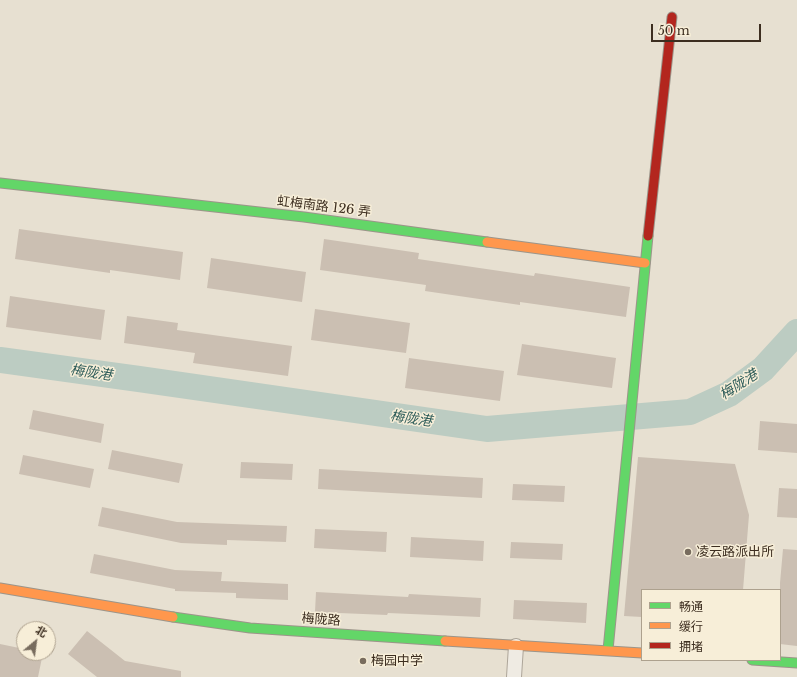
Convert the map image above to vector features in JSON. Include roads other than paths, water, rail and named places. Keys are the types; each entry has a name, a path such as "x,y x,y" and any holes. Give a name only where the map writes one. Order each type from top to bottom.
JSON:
{"street":[{"path":"608,650 645,263 672,17"},
{"name":"虹梅南路 126 弄","path":"0,183 304,217 645,263"},
{"name":"梅陇路","path":"0,588 147,613 250,628 641,653"},
{"path":"514,677 516,646"},
{"path":"767,661 797,663"}],"waterway":[{"name":"梅陇港","path":"0,360 487,429 690,412 729,394 763,369 797,332"}],"place":[{"name":"凌云路派出所","path":"688,552"},
{"name":"梅园中学","path":"363,661"}]}
